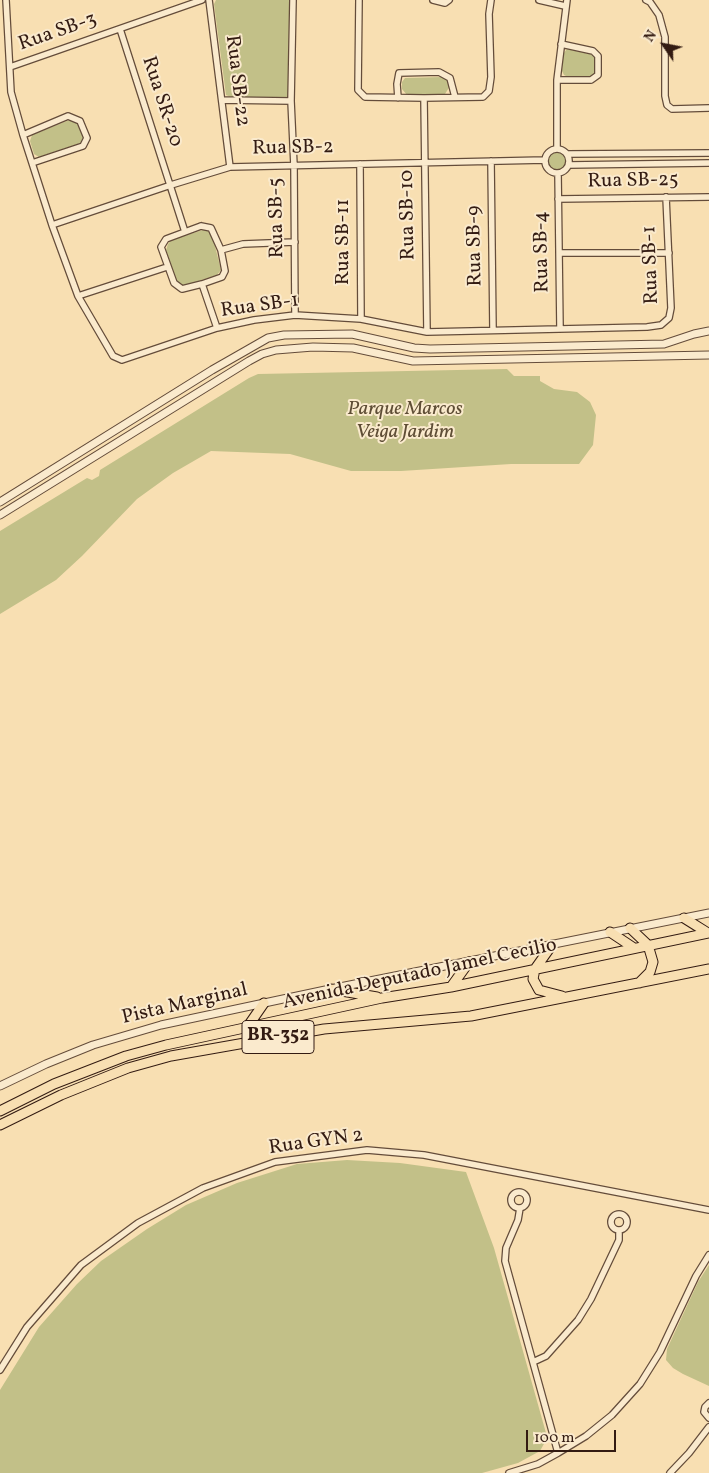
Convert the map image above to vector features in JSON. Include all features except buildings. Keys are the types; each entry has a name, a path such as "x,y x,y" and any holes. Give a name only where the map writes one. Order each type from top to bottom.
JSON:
{"highway":[{"path":"684,918 708,933"},
{"path":"630,928 648,945 652,954 653,967 638,984"},
{"path":"610,932 634,948"},
{"name":"Avenida Deputado Jamel Cecilio","path":"0,1111 54,1084 126,1056 166,1045 382,998 452,987 708,933"},
{"path":"552,945 535,969 533,979 539,990 567,997"},
{"path":"452,987 469,962"},
{"name":"BR-352","path":"638,984 709,969"},
{"name":"Avenida Deputado Jamel Cecilio","path":"0,1125 61,1095 120,1071 171,1056 324,1029 471,1016 638,984"},
{"path":"330,989 382,998"},
{"path":"246,1029 264,1003"}],"street":[{"name":"Rua SB-1","path":"6,0 12,92 32,163 78,296 113,356 122,360 217,328 254,320 295,316 361,318 427,332 647,327 660,324 669,318 671,308 666,197"},
{"name":"Rua SB-3","path":"10,67 202,0"},
{"name":"Rua SB-22","path":"210,0 230,167"},
{"name":"Rua SB-5","path":"294,0 291,102 294,166 295,316"},
{"path":"359,0 358,90 365,97 398,98 483,97 489,91 491,77 489,14 491,0"},
{"path":"432,0 445,3 449,0"},
{"path":"539,0 566,3 557,80 557,148"},
{"path":"646,0 650,2 659,15 665,36 665,96 667,105 672,109 709,108"},
{"name":"Rua SR-20","path":"120,29 186,232"},
{"path":"557,80 591,80 598,75 598,56 593,51 561,44"},
{"path":"398,98 397,84 399,73 439,72 450,78 455,97"},
{"name":"Rua SB-10","path":"424,98 427,332"},
{"path":"222,100 291,102"},
{"path":"23,135 68,116 80,121 87,138 83,146 32,163"},
{"path":"709,153 568,154 557,148 550,151 545,164 550,171 558,173 564,171 569,166 709,163"},
{"path":"662,153 663,164"},
{"path":"568,154 569,166"},
{"name":"Rua SB-2","path":"52,225 170,184 230,167 545,160"},
{"name":"Rua SB-9","path":"491,161 493,330"},
{"name":"Rua SB-11","path":"360,164 361,318"},
{"name":"Rua SB-4","path":"558,173 560,329"},
{"name":"Rua SB-25","path":"558,199 709,197"},
{"path":"201,226 211,228 221,250 225,271 222,277 182,289 174,283 161,246 166,239 201,226"},
{"path":"221,250 243,244 294,242"},
{"path":"559,253 669,253"},
{"path":"78,296 167,267"},
{"path":"202,284 217,328"},
{"path":"0,502 258,342 268,338 284,335 352,334 414,348 430,349 664,344 709,331"},
{"path":"0,515 249,360 276,350 313,347 353,348 413,361 709,356"},
{"path":"142,414 147,425"},
{"name":"Pista Marginal","path":"0,1086 46,1064 121,1036 160,1025 709,913"},
{"name":"Rua GYN 2","path":"0,1370 27,1327 81,1265 138,1223 195,1192 275,1162 367,1150 424,1155 709,1210"},
{"path":"520,1208 518,1220 506,1248 505,1261 558,1453"},
{"path":"533,1362 546,1356 578,1320 591,1299 619,1240 619,1230"},
{"path":"509,1473 538,1464 558,1453 586,1436 612,1415 640,1384 660,1352 696,1276 709,1255"},
{"path":"709,1403 704,1410 709,1418"},
{"path":"670,1473 690,1453 709,1427"}],"green space":[{"path":"216,0 292,0 288,96 285,98 231,97 226,95 214,4"},
{"path":"567,49 594,55 596,58 595,74 588,78 564,75 562,71 563,54"},
{"path":"442,77 447,79 450,86 445,94 407,95 402,89 402,82 405,78"},
{"path":"71,120 79,124 84,136 81,143 39,157 34,154 30,141 32,135"},
{"path":"557,152 565,157 566,161 561,169 557,170 549,165 548,161 553,153"},
{"path":"203,230 212,234 221,270 217,275 182,285 177,282 166,250 168,244 171,240"},
{"name":"Parque Marcos Veiga Jardim","path":"507,369 514,376 540,376 540,381 554,389 577,392 590,402 596,415 593,445 579,464 511,464 401,471 351,471 290,454 211,451 173,473 137,499 56,580 0,614 0,531 87,478 92,480 99,476 100,470 249,378 258,374"},
{"path":"347,1160 400,1163 466,1172 494,1248 546,1433 545,1442 540,1451 518,1463 482,1473 0,1473 0,1390 39,1327 77,1284 101,1261 186,1205 237,1183 297,1164"},
{"path":"709,1265 709,1386 673,1368 666,1360 667,1349 698,1282"}]}
